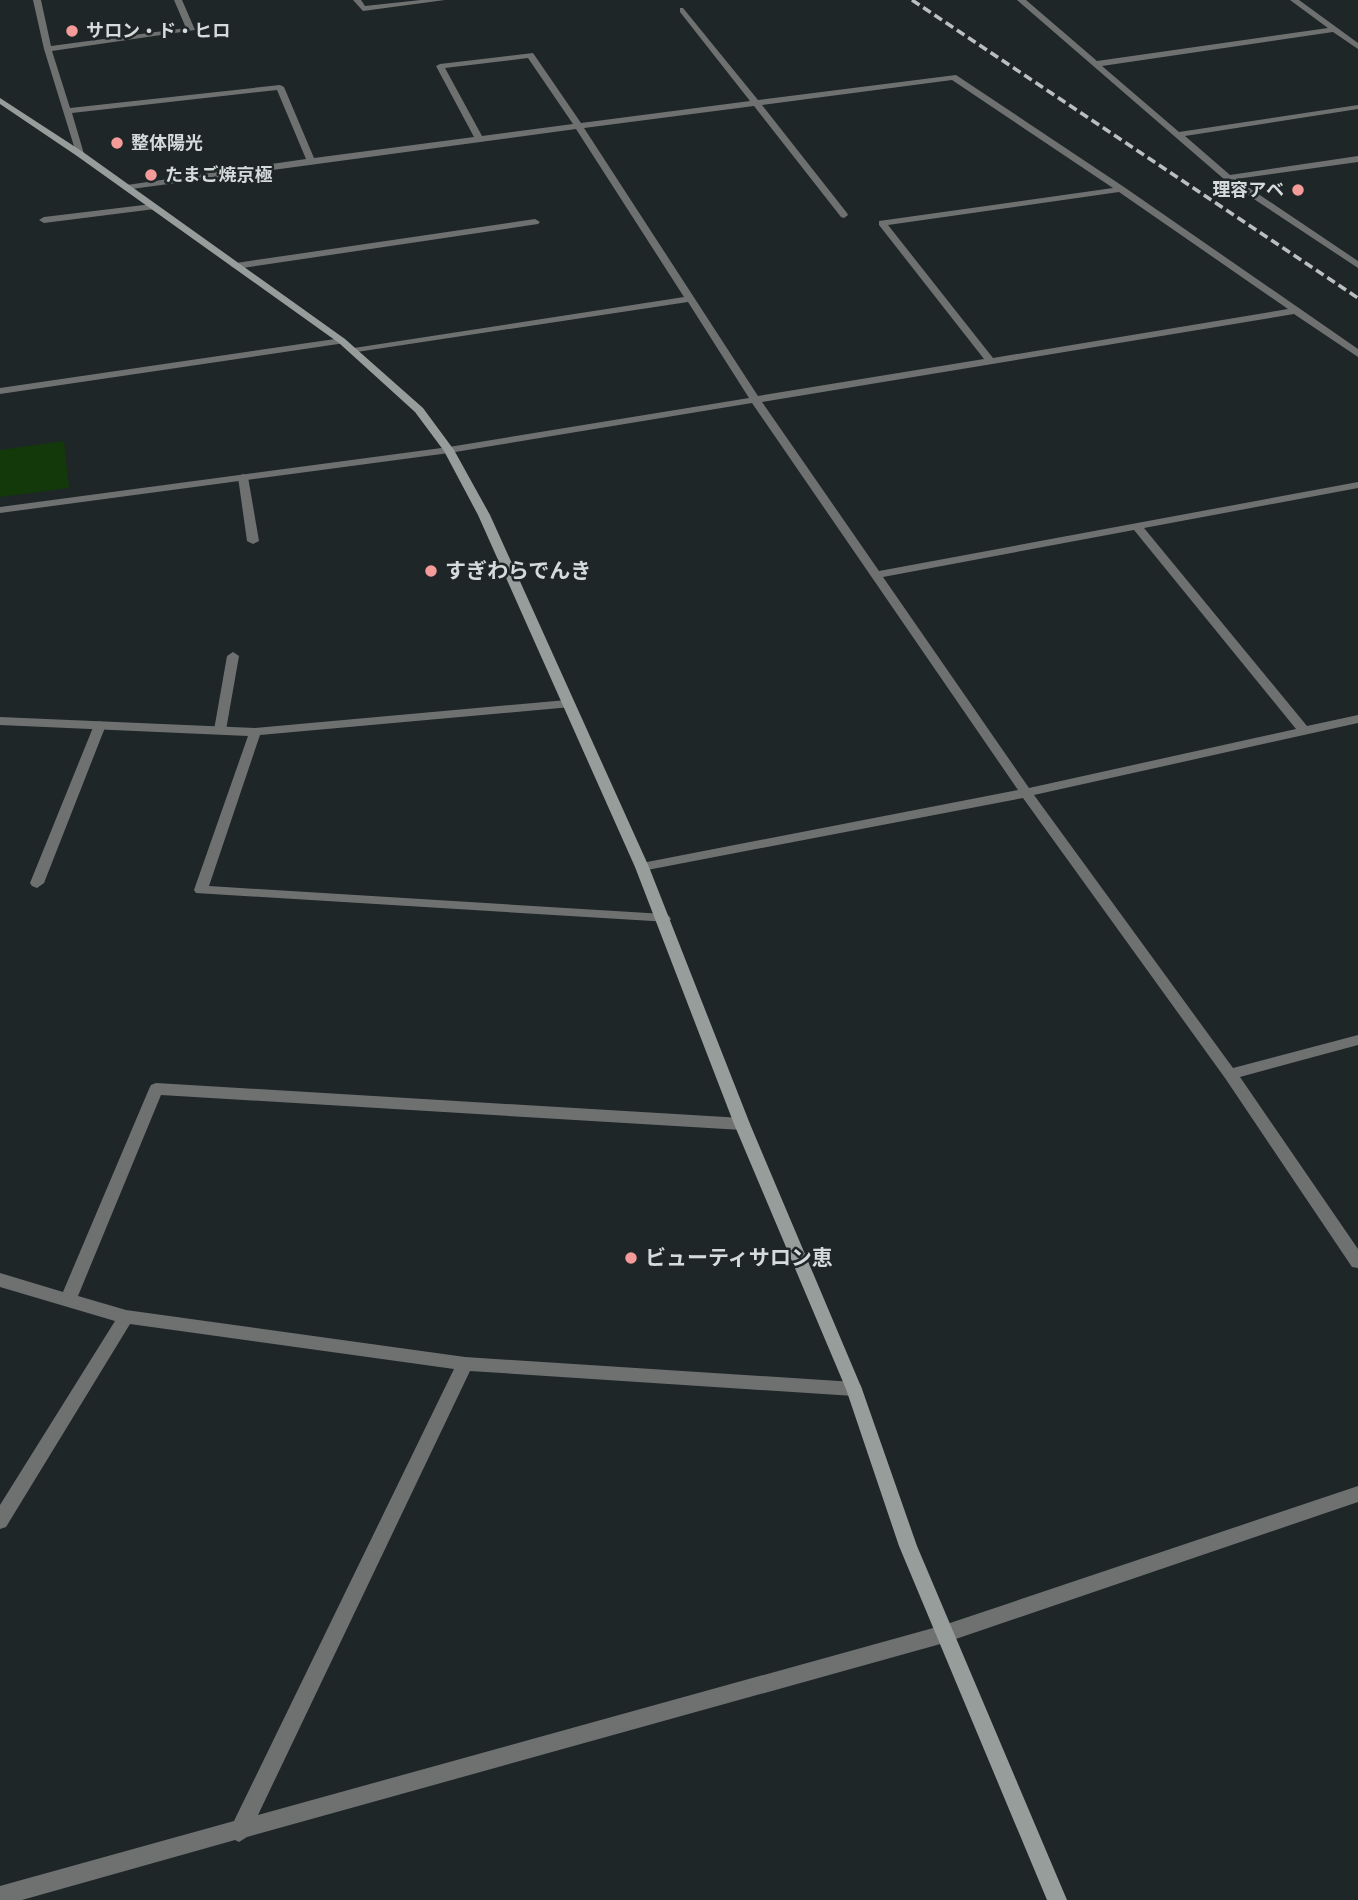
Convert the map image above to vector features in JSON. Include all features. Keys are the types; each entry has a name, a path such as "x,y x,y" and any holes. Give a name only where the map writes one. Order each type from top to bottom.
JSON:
{"street":[{"path":"37,0 48,49 80,154"},
{"path":"48,49 191,30 178,0"},
{"path":"358,0 363,9 441,0"},
{"path":"1021,0 1228,178 1358,265"},
{"path":"1294,0 1358,47"},
{"path":"683,10 844,215"},
{"path":"1096,64 1332,30"},
{"path":"479,139 440,66 530,55 756,401 1026,793 1230,1074 1358,1262"},
{"path":"127,188 311,161 953,77 1121,189 1358,354"},
{"path":"67,111 280,87 311,161"},
{"path":"0,100 342,341 419,410 449,450 484,514 664,919 742,1124 854,1389 908,1546 1057,1900"},
{"path":"1176,135 1358,107"},
{"path":"1228,178 1358,159"},
{"path":"991,362 881,223 1121,189"},
{"path":"44,220 152,207"},
{"path":"236,266 535,222"},
{"path":"354,351 691,299"},
{"path":"0,510 449,450 1295,311"},
{"path":"0,391 342,341"},
{"path":"243,478 253,541"},
{"path":"877,575 1358,485"},
{"path":"1137,527 1304,731"},
{"path":"220,730 233,656"},
{"path":"0,721 255,732 567,704"},
{"path":"642,867 1026,793 1358,719"},
{"path":"37,883 100,725"},
{"path":"255,732 201,890 664,919"},
{"path":"1230,1074 1358,1040"},
{"path":"68,1300 156,1089 742,1124"},
{"path":"0,1280 126,1317 465,1364 854,1389"},
{"path":"0,1521 126,1317"},
{"path":"239,1832 465,1364"},
{"path":"0,1896 239,1832 944,1634 1358,1494"}],"green space":[{"path":"64,441 69,488 0,497 0,450"}],"railway":[{"path":"912,0 1358,298"}],"place":[{"name":"サロン・ド・ヒロ","path":"72,31"},
{"name":"整体陽光","path":"117,143"},
{"name":"たまご焼京極","path":"151,175"},
{"name":"理容アベ","path":"1298,190"},
{"name":"すぎわらでんき","path":"431,571"},
{"name":"ビューティサロン恵","path":"631,1258"}]}
